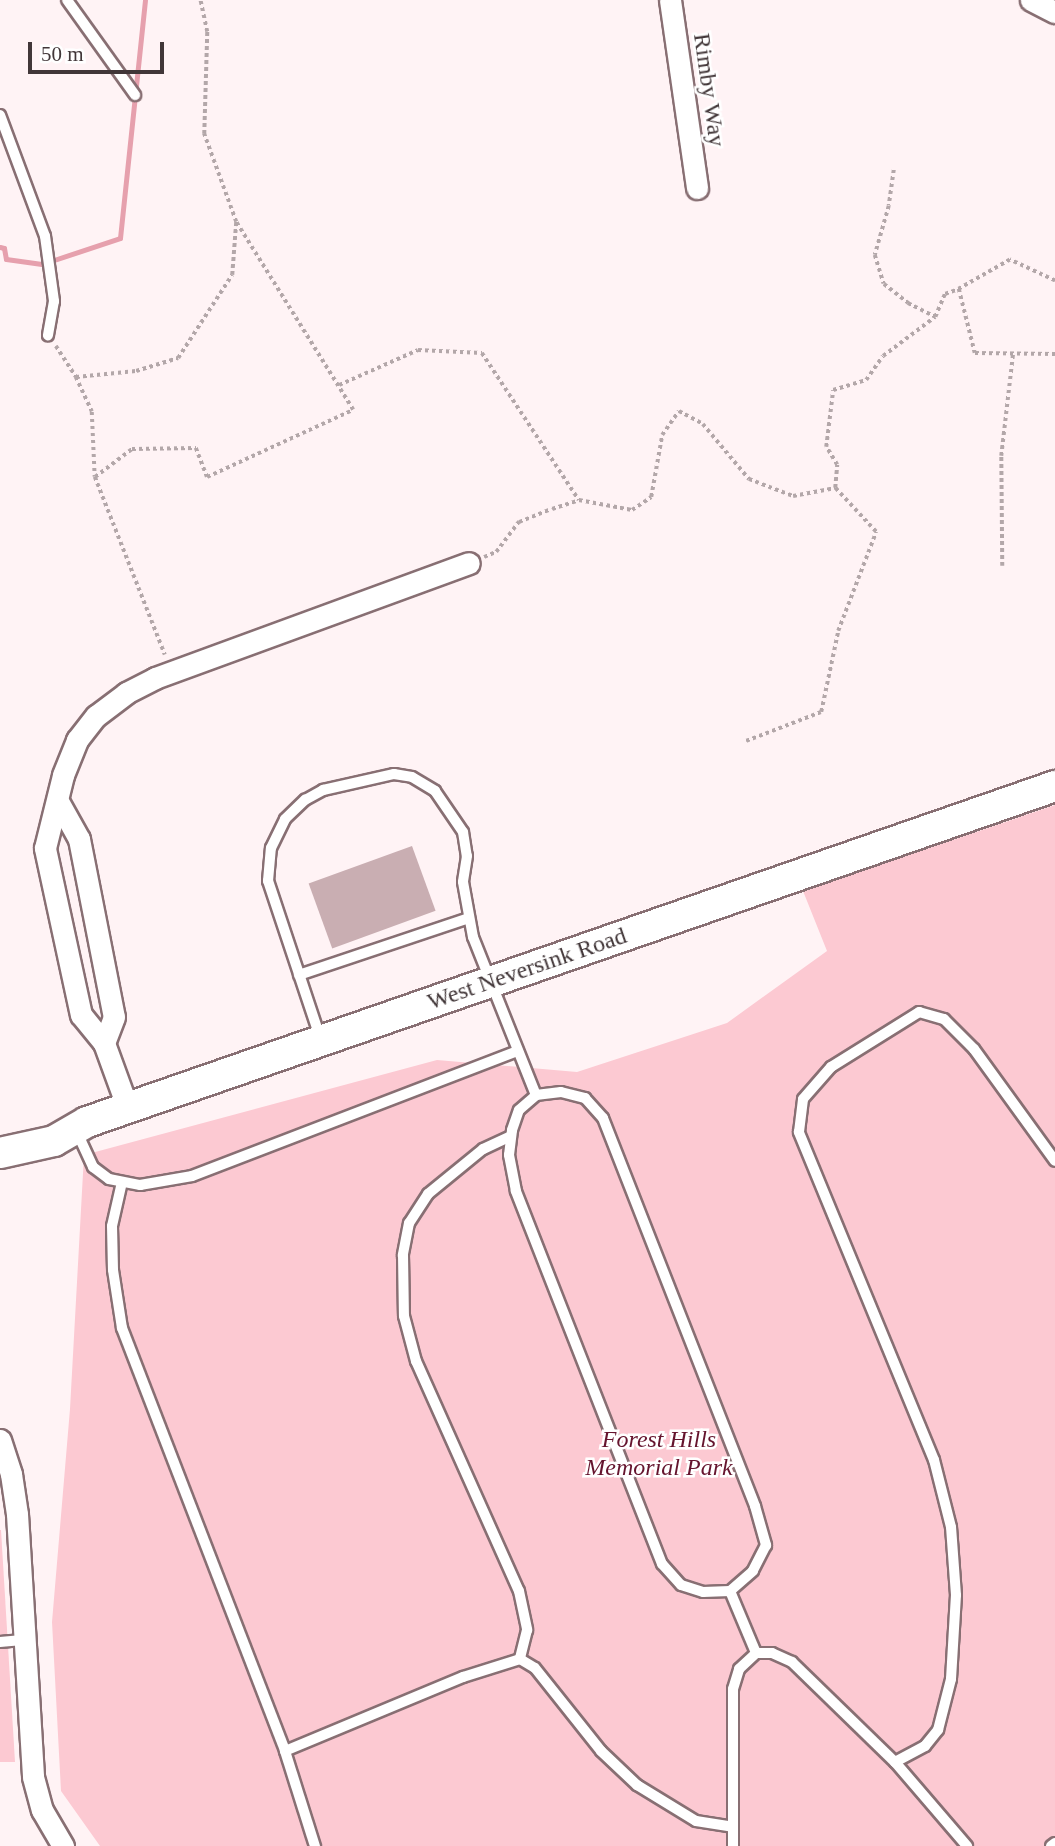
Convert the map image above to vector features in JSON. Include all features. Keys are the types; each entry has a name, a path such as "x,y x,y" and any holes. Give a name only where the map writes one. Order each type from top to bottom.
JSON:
{"street":[{"name":"Rimby Way","path":"670,0 697,188"},
{"path":"1031,0 1055,12"},
{"path":"128,1109 104,1043 80,1015 45,848 59,803 63,775 77,740 96,716 126,693 155,678 469,564"},
{"name":"West Neversink Road","path":"0,1153 54,1141 75,1129 128,1109 1055,786"},
{"path":"59,803 79,839 114,1017 104,1043"},
{"path":"0,1440 11,1474 17,1514 36,1791 47,1822 63,1846"}],"lane":[{"path":"67,0 135,94"},
{"path":"0,116 44,236 54,301 48,335"},
{"path":"321,1041 268,881 271,848 285,819 305,800 323,790 394,774 412,777 435,791 463,832 467,856 463,883 469,918 490,982 536,1095"},
{"path":"299,975 469,918"},
{"path":"895,1762 925,1746 938,1730 951,1679 956,1595 951,1527 934,1461 799,1132 803,1099 831,1067 919,1012 944,1019 974,1049 1055,1161"},
{"path":"75,1129 93,1167 109,1180 140,1185 191,1176 518,1051"},
{"path":"561,1091 585,1098 603,1118 624,1170 755,1506 766,1545 753,1570 730,1591 703,1592 681,1585 662,1564 516,1191 509,1155 511,1136 519,1110 536,1095 561,1091"},
{"path":"511,1136 483,1149 428,1194 409,1223 403,1267 404,1316 416,1361 519,1591 527,1630 520,1659"},
{"path":"122,1182 112,1226 113,1270 122,1328 285,1751 315,1846"},
{"path":"730,1591 756,1653"},
{"path":"0,1642 24,1640"},
{"path":"733,1846 733,1689 739,1669 756,1653 772,1653 792,1662 895,1762 967,1846"},
{"path":"285,1751 463,1677 520,1659 535,1668 601,1751 637,1785 696,1821 733,1827"},
{"path":"1051,1846 1055,1843"}],"path":[{"path":"95,477 132,449 196,448 207,477 353,410 236,222 204,134 207,32 200,0"},
{"path":"894,170 889,206 875,255 884,284 908,303 934,317"},
{"path":"76,377 136,371 178,358 232,275 236,222"},
{"path":"746,741 821,712 838,631 876,532 835,488 837,465 826,447 833,390 866,380 883,356 934,317 945,294 1010,260 1055,281"},
{"path":"959,289 975,353 1055,354"},
{"path":"48,335 76,377 92,412 95,477 166,657"},
{"path":"338,386 418,349 482,353 579,500"},
{"path":"1002,566 1001,456 1013,353"},
{"path":"469,564 496,552 519,522 579,500 632,510 651,496 662,435 678,411 703,424 749,479 793,496 835,488"}],"green space":[{"name":"Forest Hills Memorial Park","path":"1055,805 1055,1846 100,1846 61,1791 52,1622 70,1409 84,1155 437,1060 577,1072 727,1023 827,951 803,891"},
{"path":"1,1530 15,1762 0,1762"}],"building":[{"path":"412,846 436,911 332,948 309,884"}],"waterway":[{"path":"0,247 4,248 6,259 42,264 120,238 145,0"}]}
